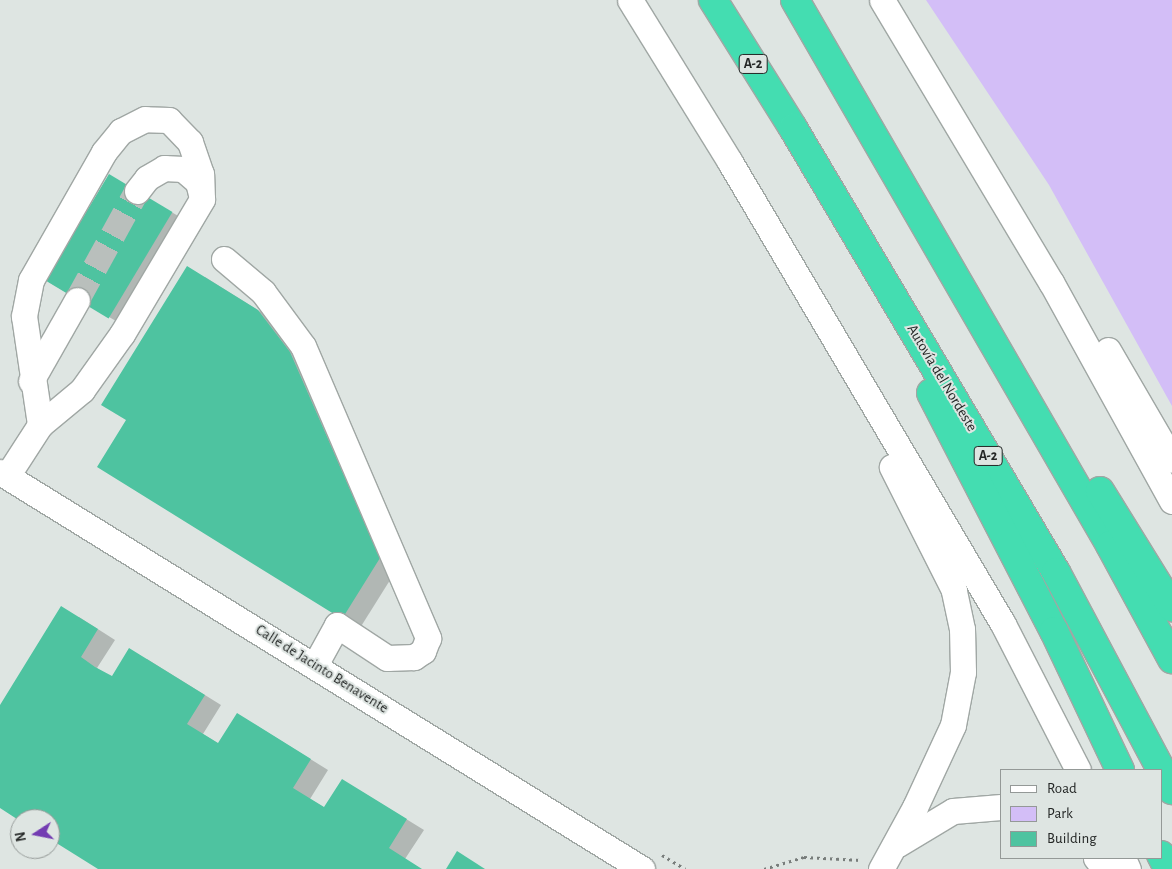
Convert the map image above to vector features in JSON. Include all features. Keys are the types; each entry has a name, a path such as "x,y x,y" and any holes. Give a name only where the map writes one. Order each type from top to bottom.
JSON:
{"highway":[{"name":"Autovía del Nordeste","path":"713,0 793,128 1056,572 1161,769"},
{"path":"795,0 1172,607"},
{"path":"844,80 1110,545 1172,659"},
{"path":"793,128 1054,631 1120,769"},
{"name":"Autovía del Nordeste","path":"1162,771 1172,790"},
{"path":"1162,857 1168,869"}],"street":[{"path":"630,0 730,162 1003,624 1077,769"},
{"path":"882,0 1056,262 1172,460"},
{"path":"917,55 1051,282 1172,501"},
{"path":"4,474 40,425 82,390 122,334 202,199 201,174 190,142 169,120 145,119 121,131 104,152 31,280 24,316 31,381 40,425"},
{"path":"730,162 954,590 962,629 963,672 953,725 894,847"},
{"path":"137,191 147,178 164,168 183,169 198,182 202,199"},
{"path":"224,260 263,292 302,346 428,638 423,651 414,657 387,658 337,625 315,665"},
{"path":"31,381 78,300"},
{"name":"Calle de Jacinto Benavente","path":"4,474 642,869"},
{"path":"872,865 894,847 953,811 1000,807"},
{"path":"1097,859 1105,869"}],"path":[{"path":"764,869 804,857 872,865"}],"green space":[{"path":"926,0 1172,0 1172,406 1049,185"}],"building":[{"path":"109,174 172,212 109,318 45,280"},
{"path":"187,266 258,310 290,352 380,558 342,619 97,467 126,420 101,405"},
{"path":"61,606 98,629 81,657 95,667 112,676 129,648 205,695 187,724 218,743 237,713 311,759 293,788 324,807 342,779 407,819 389,848 422,869 98,869 60,845 60,809 10,809 10,814 0,808 0,705"},
{"path":"457,851 485,869 446,869"}],"tunnel":[{"path":"77,300 137,191"}]}
